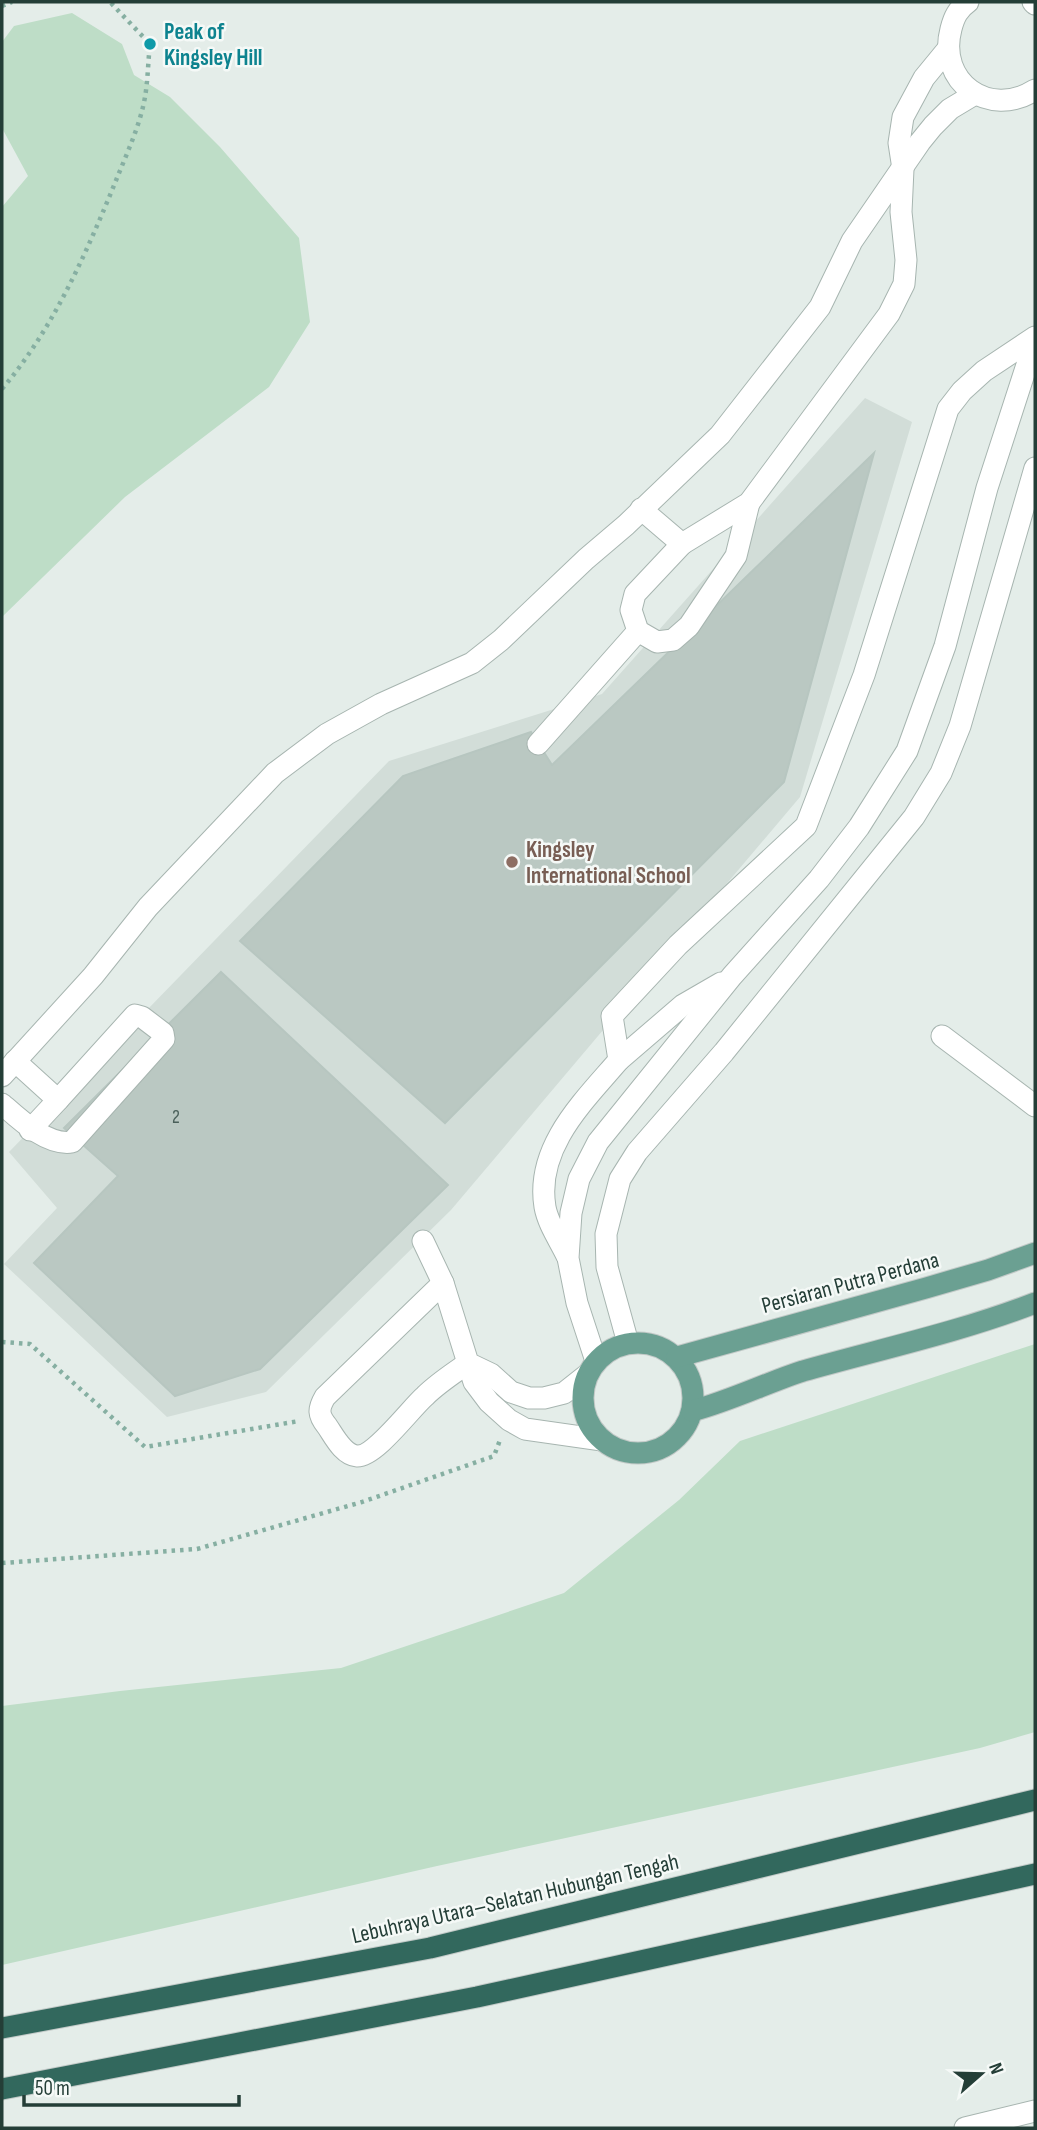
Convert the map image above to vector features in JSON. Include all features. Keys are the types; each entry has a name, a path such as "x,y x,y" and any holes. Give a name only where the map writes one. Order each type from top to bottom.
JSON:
{"highway":[{"name":"Lebuhraya Utara–Selatan Hubungan Tengah","path":"2,2028 430,1948 1035,1800"},
{"path":"2,2089 477,1997 1035,1874"}],"main road":[{"name":"Persiaran Putra Perdana","path":"677,1357 963,1278 1035,1254"},
{"path":"692,1411 719,1404 782,1378 997,1318 1035,1303"},
{"path":"645,1342 662,1347 677,1357 692,1382 692,1411 685,1428 672,1442 655,1451 637,1453 618,1450 603,1440 586,1416 584,1388 592,1368 611,1349 628,1343 645,1342"}],"street":[{"path":"958,7 947,50 950,64 964,86 975,94 992,100 1032,98"},
{"path":"749,503 736,556 689,626 673,640 657,642 638,631 631,610 635,594 682,544 749,503 889,314 904,284 906,260 901,212 903,169 900,143 903,117 924,78 947,50"},
{"path":"58,1100 8,1069 93,976 148,907 275,773 327,734 381,704 471,663 501,640 720,435 820,307 852,242 933,126 950,109 975,94"},
{"path":"568,1258 571,1213 579,1179 598,1142 732,976 819,879 851,837 907,751 945,646 987,488 1035,339"},
{"path":"620,1060 612,1016 678,945 806,826 864,675 948,409 962,391 984,371 1035,339"},
{"path":"628,1343 607,1267 606,1234 620,1179 637,1152 724,1052 905,827 942,773 960,726 1035,468"},
{"path":"641,509 682,544"},
{"path":"538,744 638,631"},
{"path":"468,1363 491,1374 511,1392 529,1398 544,1398 564,1392 592,1368 568,1258 545,1210 544,1182 549,1155 574,1113 620,1060 683,1005 732,976"},
{"path":"2,1104 30,1130 65,1143 72,1142 164,1039 163,1033 142,1017 135,1015 30,1130"},
{"path":"942,1036 1035,1106"},
{"path":"423,1241 443,1283 474,1382 489,1402 509,1420 525,1429 603,1440"},
{"path":"443,1283 325,1397 319,1407 320,1418 346,1452 361,1456 374,1448 426,1395 468,1363"},
{"path":"965,2128 1035,2111"}],"path":[{"path":"2,6 12,2"},
{"path":"2,389 20,368 53,317 91,241 131,143 145,98 149,44 110,2"},
{"path":"2,1342 30,1345 145,1447 320,1418"},
{"path":"2,1563 197,1549 362,1502 494,1456 509,1420"}],"shaded area":[{"path":"865,398 912,422 800,797 451,1210 266,1392 167,1417 4,1264 57,1208 9,1152 389,761 602,694"}],"green space":[{"path":"72,13 122,44 134,75 170,97 220,147 299,238 310,322 269,387 125,497 2,617 2,207 28,176 2,128 2,42 14,26"},
{"path":"1035,1344 1035,1732 980,1748 437,1866 2,1965 2,1706 341,1668 564,1593 679,1500 740,1441"}],"building":[{"name":"Kingsley International School","path":"874,453 784,782 445,1123 240,941 403,776 531,732 552,765"},
{"path":"221,972 448,1185 260,1369 175,1396 34,1263 118,1176 64,1128"}],"place":[{"name":"Peak of Kingsley Hill","path":"150,44"},
{"name":"Kingsley International School","path":"512,862"}]}
